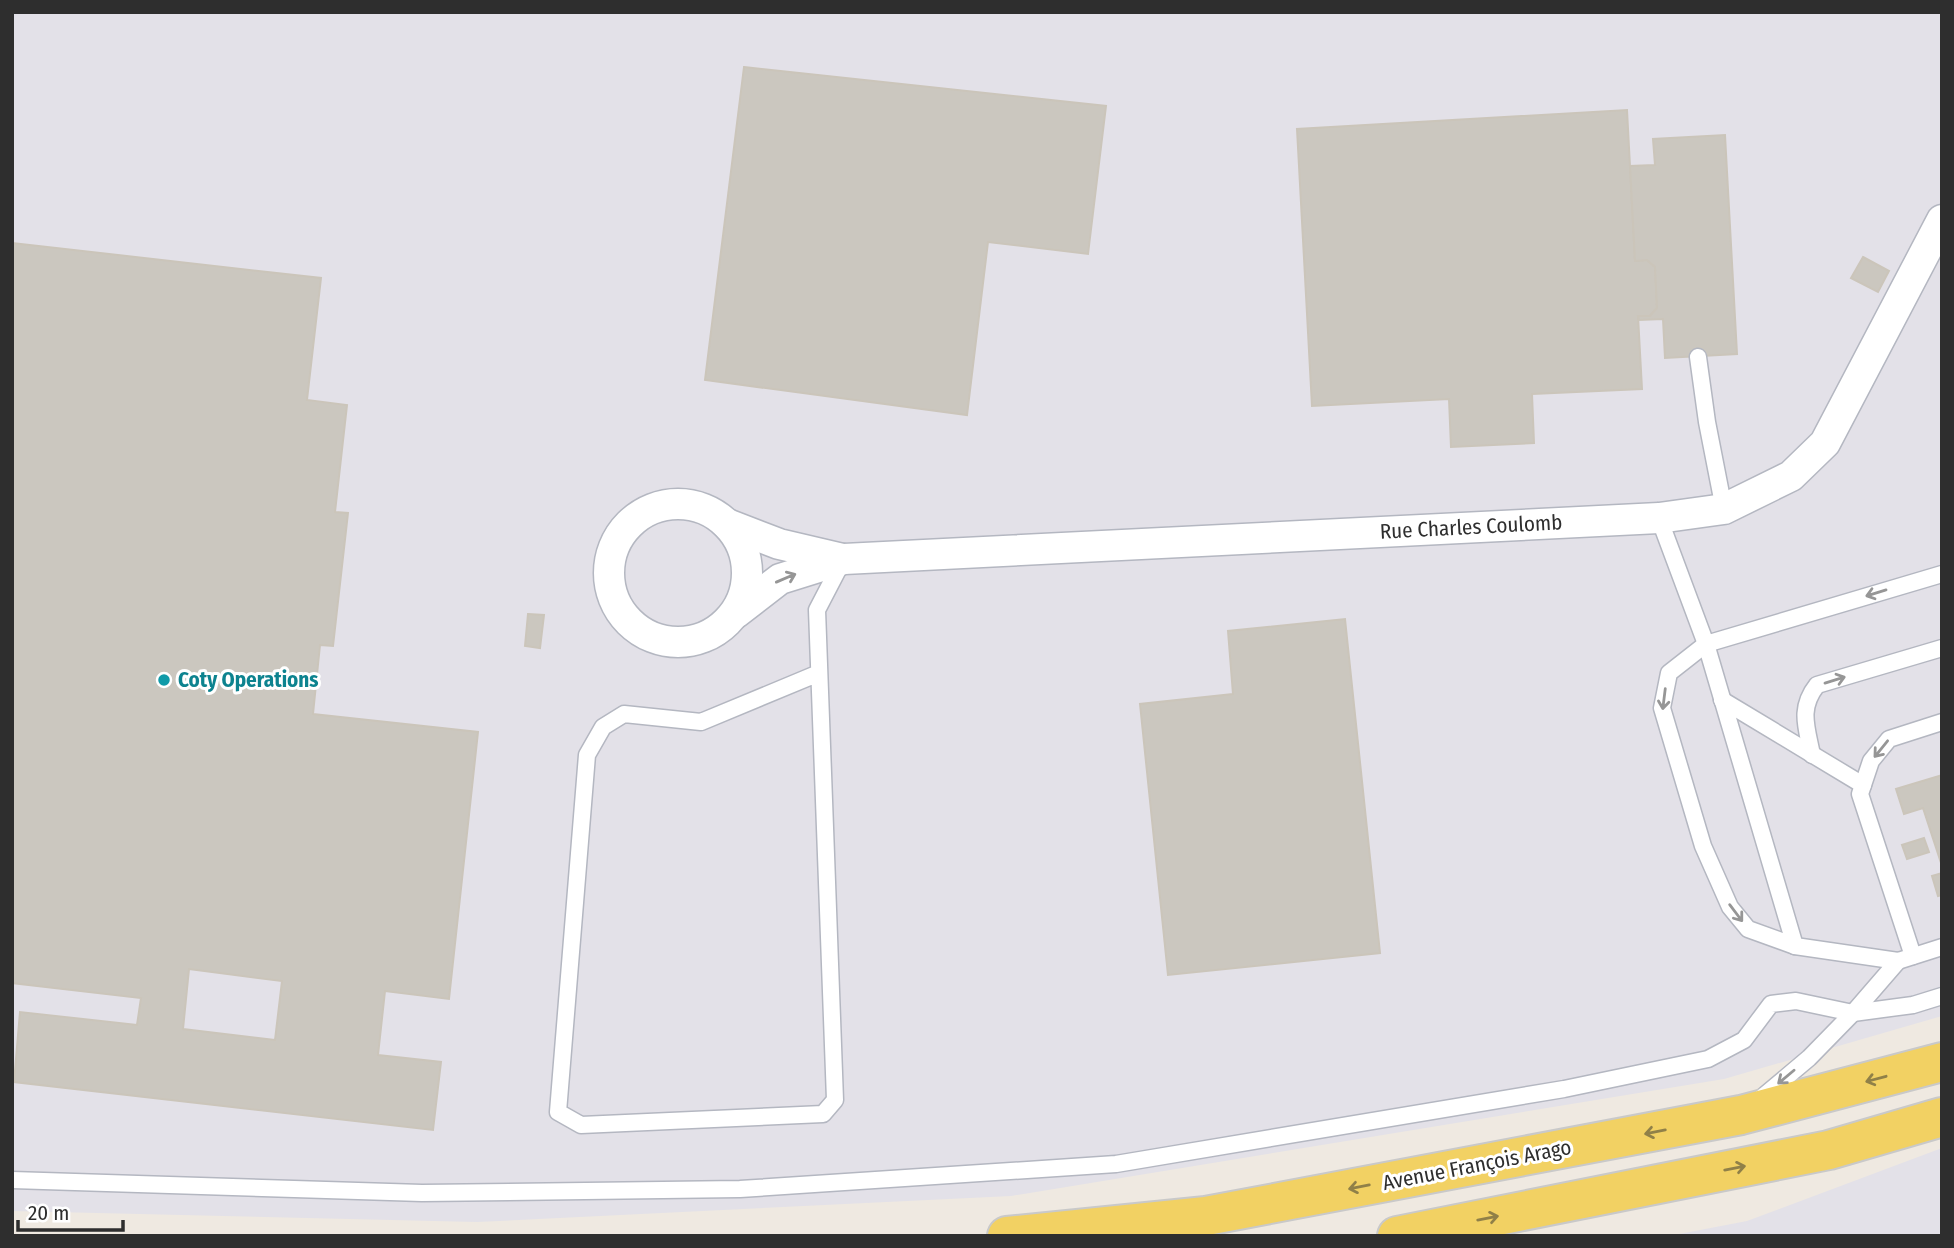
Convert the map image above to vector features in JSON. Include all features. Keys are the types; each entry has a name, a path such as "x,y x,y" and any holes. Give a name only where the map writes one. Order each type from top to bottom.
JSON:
{"main road":[{"name":"Avenue François Arago","path":"1007,1236 1206,1216 1741,1115 1942,1062"},
{"path":"1397,1236 1829,1150 1942,1117"}],"street":[{"name":"Rue Charles Coulomb","path":"844,559 779,544 727,524 706,509 682,503 659,506 638,516 622,531 612,551 608,570 612,594 620,612 636,629 647,636 670,642 694,641 718,631 736,613 780,579 844,559 1659,518 1724,509 1791,476 1825,443 1942,220"},
{"path":"727,524 742,546 748,572 746,588 736,613"}],"lane":[{"path":"1698,357 1724,509"},
{"path":"1659,518 1706,644 1795,946"},
{"path":"819,673 701,722 624,714 603,727 587,755 558,1112 581,1125 823,1114 835,1100 817,610 844,559"},
{"path":"1942,574 1706,644 1669,673 1662,708 1703,846 1730,907 1748,929 1795,946 1905,959 1942,947"},
{"path":"1812,755 1805,721 1807,698 1817,685 1942,648"},
{"path":"1722,700 1863,785"},
{"path":"1905,959 1860,794 1871,761 1889,739 1942,722"},
{"path":"1741,1115 1809,1058 1905,959"},
{"path":"12,1180 422,1193 740,1189 1116,1164 1564,1089 1707,1059 1744,1040 1771,1004 1796,1002 1853,1013 1913,1005 1942,996"}],"shaded area":[{"path":"12,12 1942,12 1942,1016 1724,1079 1011,1196 477,1222 12,1211"},
{"path":"1942,1148 1942,1236 1669,1236 1747,1221"}],"building":[{"path":"744,67 1106,106 1088,254 988,242 967,415 705,380"},
{"path":"1627,110 1635,261 1647,260 1655,267 1657,308 1650,316 1638,316 1642,389 1532,394 1534,443 1451,447 1449,399 1312,406 1297,129"},
{"path":"1725,135 1737,354 1665,358 1663,319 1639,320 1638,316 1650,316 1657,308 1655,267 1647,260 1635,261 1630,166 1655,165 1653,139"},
{"name":"Coty Operations","path":"12,243 321,278 307,400 347,405 335,512 348,513 333,646 320,645 313,714 478,732 449,999 385,991 378,1055 441,1062 433,1130 14,1082 20,1012 137,1025 141,998 12,983","holes":["189,969 282,981 275,1040 183,1029"]},
{"path":"1863,257 1889,271 1878,292 1851,278"},
{"path":"528,614 544,615 540,648 525,646"},
{"path":"1345,619 1380,953 1168,975 1140,704 1233,694 1228,631"},
{"path":"1942,775 1942,866 1923,808 1904,814 1896,789"},
{"path":"1924,838 1929,852 1907,859 1902,845"},
{"path":"1942,873 1942,895 1938,896 1932,876"}],"place":[{"name":"Coty Operations","path":"164,680"}]}
